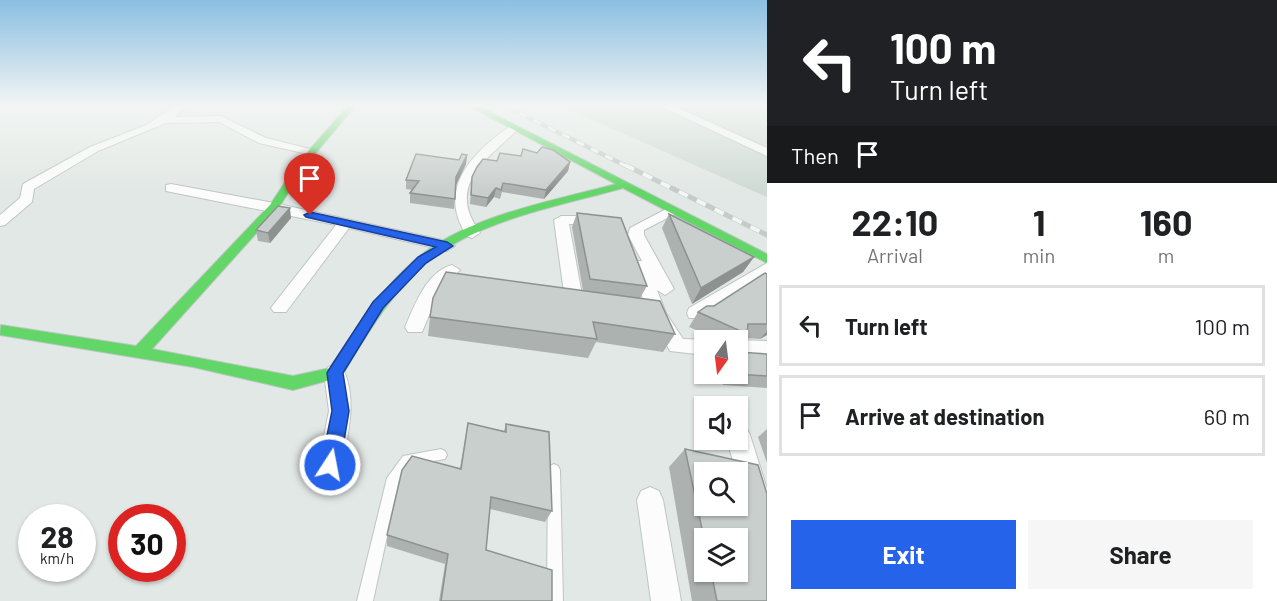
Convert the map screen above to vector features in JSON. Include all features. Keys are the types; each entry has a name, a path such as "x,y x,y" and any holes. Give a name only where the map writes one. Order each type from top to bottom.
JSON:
{"street":[{"path":"0,222 27,199 28,187 42,178 95,149 137,134"},
{"path":"252,134 263,141 312,151"},
{"path":"139,353 274,207 312,151 327,134"},
{"path":"472,233 461,207 466,176 495,141 505,134"},
{"path":"526,134 624,184 765,262 696,313"},
{"path":"727,134 767,152"},
{"path":"330,465 340,411 335,373 378,305 422,260 472,233 523,213 624,184"},
{"path":"171,188 274,207 447,246"},
{"path":"665,289 636,236 637,228 672,210"},
{"path":"552,297 580,301 561,220 613,220 623,227 657,312 677,346 694,347"},
{"path":"280,308 346,223"},
{"path":"415,327 421,308 450,279"},
{"path":"633,308 657,312"},
{"path":"1,330 192,361 293,382 335,373"},
{"path":"748,348 767,349"},
{"path":"742,450 767,533"},
{"path":"650,500 666,601"}],"lane":[{"path":"365,601 393,478 407,460 441,454"},
{"path":"554,470 555,601"}],"shaded area":[{"path":"624,134 767,134 767,197"}],"building":[{"path":"542,147 553,150 570,162 546,190 503,183 501,190 496,188 488,198 471,195 472,177 483,159 497,161 500,153 521,156 523,149 537,153"},
{"path":"416,154 459,160 462,154 467,155 456,177 455,199 410,193 419,181 406,180"},
{"path":"278,206 290,208 268,233 256,230"},
{"path":"577,213 621,218 647,286 590,279"},
{"path":"669,214 754,257 701,288"},
{"path":"446,272 660,301 675,334 593,322 597,339 430,317 433,298"},
{"path":"765,273 767,274 767,324 748,324 747,330 738,330 698,312 707,306 714,306"},
{"path":"748,353 767,354 767,376 748,375"},
{"path":"468,423 506,432 506,424 549,432 552,511 491,497 486,550 552,570 552,601 441,601 448,554 387,535 402,470 412,456 461,469"},
{"path":"685,449 744,462 694,462 694,491"},
{"path":"748,463 758,465 767,494 767,601 717,601 713,582 748,582 748,528 702,528 699,516 748,516"}],"railway":[{"path":"562,134 628,167"},
{"path":"625,165 767,235"}],"traffic: fast":[{"path":"139,353 274,207 300,166 328,134"},
{"path":"526,134 767,259"},
{"path":"1,330 193,361 293,383 335,373 374,314 396,286 421,261 440,247 518,214 625,185"}],"route":[{"path":"310,215 447,246 422,260 378,305 335,373 340,411 330,465"}]}
